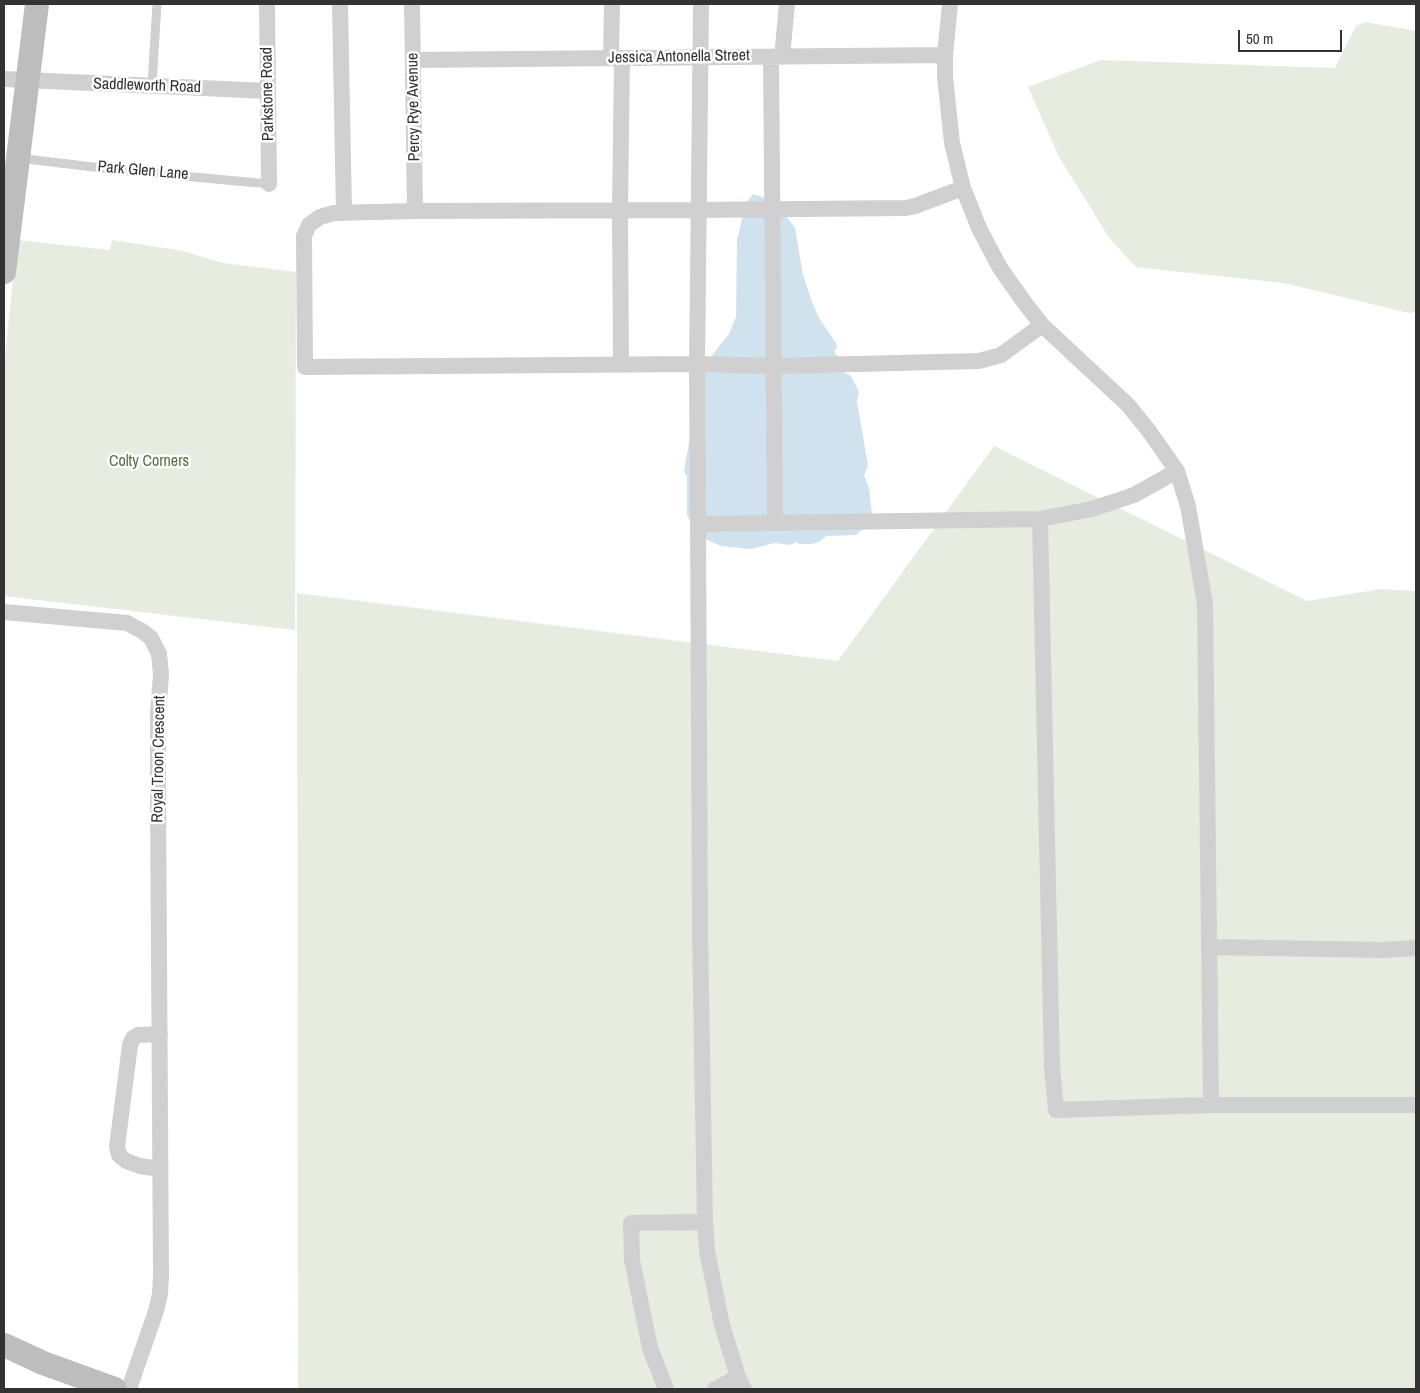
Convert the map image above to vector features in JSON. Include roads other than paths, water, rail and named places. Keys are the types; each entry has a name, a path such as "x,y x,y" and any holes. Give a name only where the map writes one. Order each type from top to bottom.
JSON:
{"street":[{"path":"4,272 18,158 15,80 37,4"},
{"name":"Parkstone Road","path":"267,4 269,184"},
{"path":"340,4 344,213"},
{"name":"Percy Rye Avenue","path":"412,4 415,211"},
{"path":"612,4 617,58 621,365"},
{"path":"701,4 697,364 700,925 705,1222 707,1251 722,1325 741,1383 714,1389"},
{"path":"776,522 773,209 777,57 787,4"},
{"path":"950,4 945,55 949,121 952,144 963,188 979,228 1000,268 1042,325 1128,405 1149,431 1177,471 1188,506 1205,604 1211,1105"},
{"name":"Jessica Antonella Street","path":"413,60 945,55"},
{"name":"Saddleworth Road","path":"15,80 268,91"},
{"path":"963,188 906,208 334,213 320,217 309,225 304,236 304,367 697,364 774,366 979,361 1001,355 1042,325"},
{"path":"698,524 1040,519 1092,509 1134,495 1177,471"},
{"path":"1040,519 1052,1066 1056,1110 1211,1105 1416,1105"},
{"name":"Royal Troon Crescent","path":"4,612 127,624 142,631 151,638 159,654 161,674 158,715 161,1276 160,1294 156,1311 129,1389"},
{"path":"1209,947 1382,950 1416,948"},
{"path":"160,1034 138,1035 133,1038 130,1045 117,1147 119,1155 126,1161 140,1166 160,1169"},
{"path":"666,1389 650,1348 632,1260 631,1223 705,1222"},
{"path":"4,1345 43,1363 115,1389"}],"lane":[{"path":"152,85 157,4"},
{"name":"Park Glen Lane","path":"18,158 118,170 269,184"}],"water":[{"path":"753,194 775,201 795,228 803,275 812,302 819,318 836,343 837,347 834,352 844,364 843,372 851,376 859,392 857,401 868,466 864,475 869,488 872,514 866,526 856,535 826,536 819,542 811,544 799,544 796,542 790,545 775,543 750,549 721,546 698,536 687,515 687,476 684,471 690,437 706,363 729,334 736,317 737,240 746,203"}],"park label":[{"name":"Colty Corners","path":"149,462"}]}
